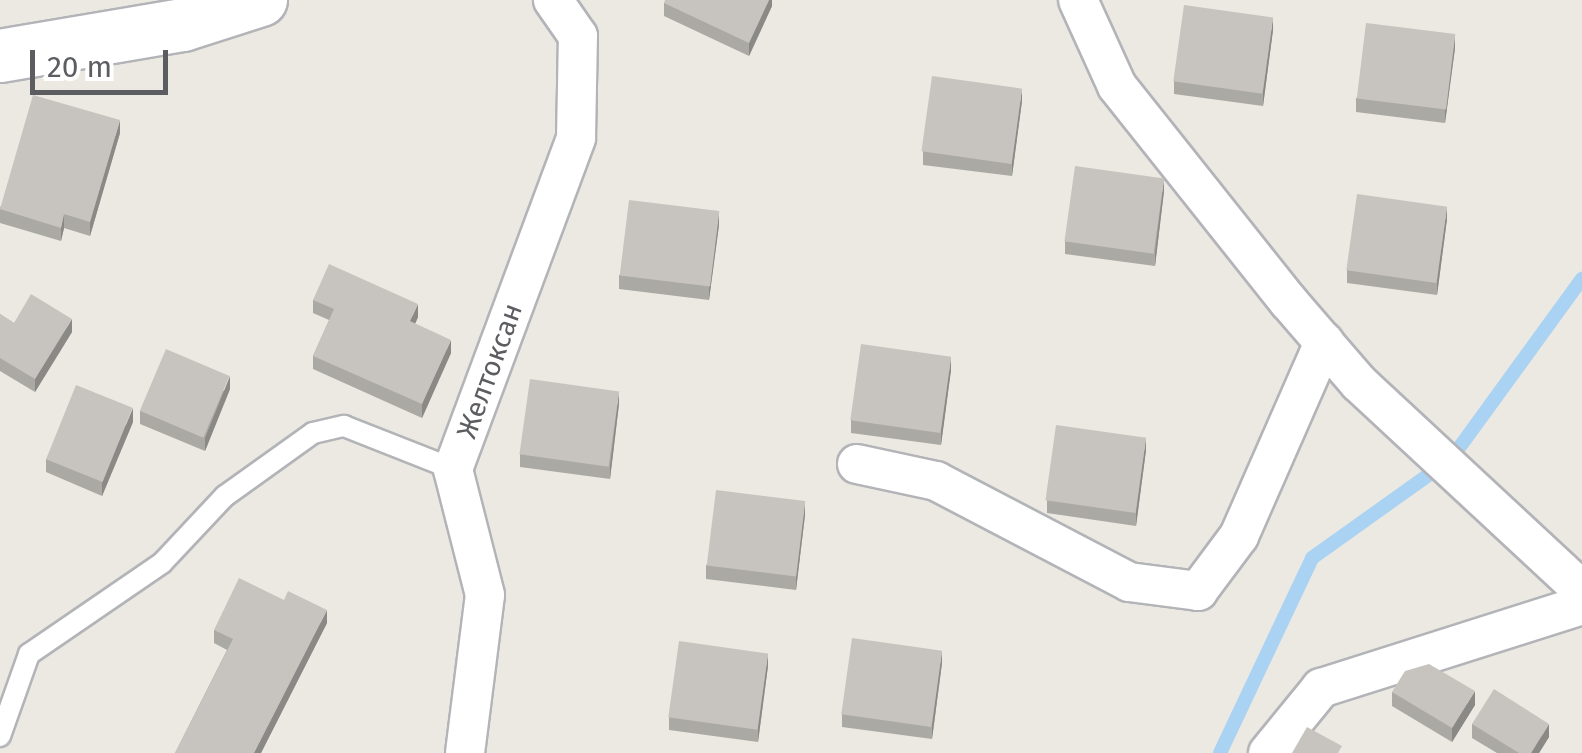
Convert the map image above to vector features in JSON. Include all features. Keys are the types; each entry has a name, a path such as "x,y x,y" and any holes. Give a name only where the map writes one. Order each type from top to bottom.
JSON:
{"main road":[{"path":"0,56 183,25 261,0"}],"street":[{"name":"Желтоксан","path":"465,753 485,595 454,469 576,138 578,36 553,0"},
{"path":"1078,0 1118,86 1359,383 1522,539 1582,590"},
{"path":"856,464 936,481 1129,582 1198,591 1239,536 1324,342"},
{"path":"1268,753 1321,688 1582,605"}],"lane":[{"path":"0,736 29,654 162,563 224,496 314,433 344,426 454,469"}],"building":[{"path":"769,0 749,43 664,3"},
{"path":"1184,5 1273,18 1262,94 1173,81"},
{"path":"1366,23 1455,34 1446,109 1357,98"},
{"path":"932,76 1022,89 1012,164 921,151"},
{"path":"33,95 120,120 90,222 64,214 61,228 0,209"},
{"path":"1075,166 1164,179 1154,254 1064,241"},
{"path":"1357,194 1447,207 1436,283 1346,270"},
{"path":"629,200 719,211 710,287 620,275"},
{"path":"329,264 418,304 410,321 451,340 422,404 313,356 334,309 313,300"},
{"path":"31,294 72,319 35,379 0,358 0,314 14,323"},
{"path":"861,344 951,357 940,433 850,420"},
{"path":"166,349 230,376 203,438 140,411"},
{"path":"530,379 619,392 609,467 519,454"},
{"path":"76,385 133,408 103,482 46,459"},
{"path":"1056,425 1146,438 1136,513 1045,500"},
{"path":"716,490 805,501 796,576 707,565"},
{"path":"239,578 284,600 288,591 327,610 254,753 175,753 233,639 214,630"},
{"path":"852,638 942,651 931,727 841,714"},
{"path":"679,641 768,654 757,730 668,717"},
{"path":"1429,664 1475,691 1452,728 1392,692 1405,671"},
{"path":"1494,689 1549,724 1531,753 1519,753 1472,724"},
{"path":"1307,727 1342,746 1338,753 1292,753"}],"waterway":[{"path":"1220,753 1312,558 1451,459 1582,279"}]}
